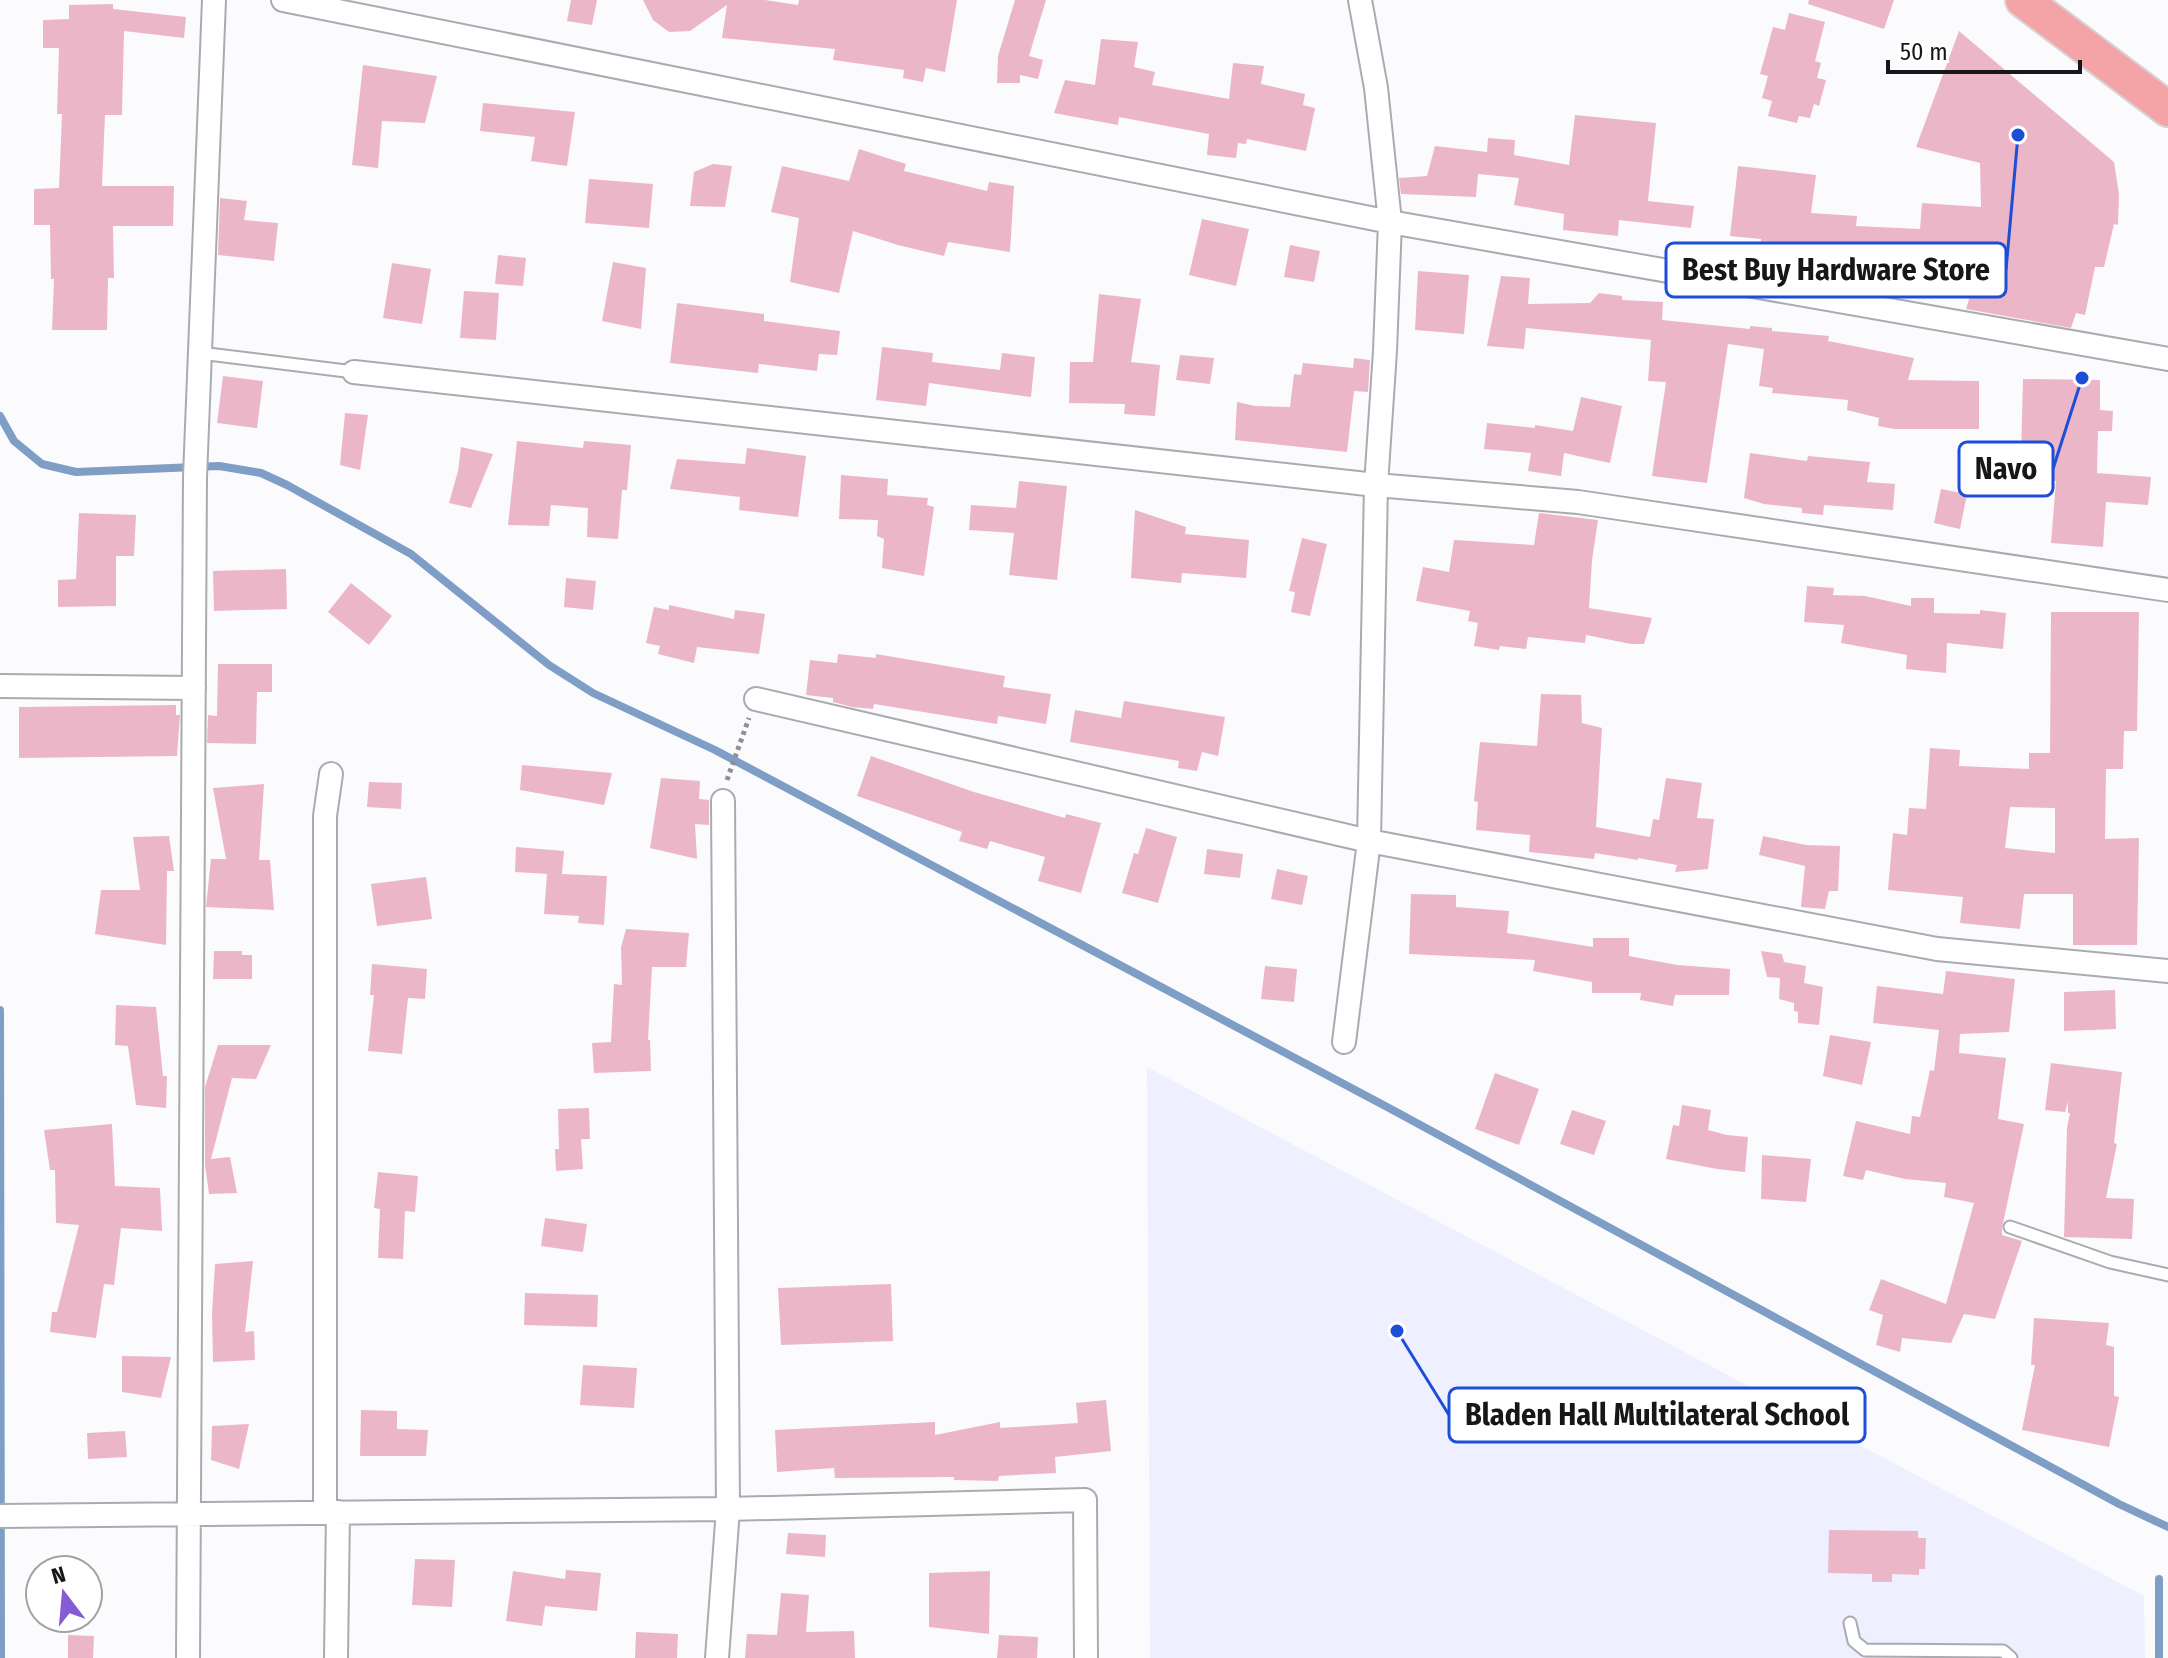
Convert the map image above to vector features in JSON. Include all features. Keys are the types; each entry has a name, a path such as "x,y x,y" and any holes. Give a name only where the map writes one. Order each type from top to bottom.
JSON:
{"main road":[{"path":"2023,0 2168,109"}],"street":[{"path":"188,1658 195,477 214,0"},
{"path":"283,0 1390,222 2168,359"},
{"path":"1344,1042 1369,841 1376,485 1390,222 1376,88 1360,0"},
{"path":"354,372 1376,485 1578,502 2168,590"},
{"path":"0,686 194,688"},
{"path":"756,699 1369,841 1937,949 2168,971"},
{"path":"331,774 325,816 336,1658"},
{"path":"717,1658 728,1509 723,801"},
{"path":"7,1516 728,1509 1085,1500 1086,1658"}],"lane":[{"path":"200,353 354,372"},
{"path":"2010,1227 2110,1262 2168,1275"},
{"path":"1850,1623 1854,1641 1865,1650 2003,1651 2011,1658"}],"path":[{"path":"728,776 742,737"}],"shaded area":[{"path":"1147,1067 2144,1596 2145,1658 1150,1658"}],"building":[{"path":"571,0 597,0 592,25 567,21"},
{"path":"643,0 765,0 798,5 799,0 957,0 945,72 926,68 923,82 903,78 904,70 833,60 835,49 722,38 727,5 690,31 669,32 653,20"},
{"path":"1015,0 1046,0 1029,56 1043,60 1038,79 1020,75 1020,83 997,83 998,56"},
{"path":"1809,0 1894,0 1884,29 1808,4"},
{"path":"113,4 113,9 186,17 184,38 124,31 122,115 105,115 102,186 174,186 173,226 113,226 114,278 108,278 107,330 52,330 54,279 51,279 50,225 34,225 34,189 59,188 62,114 57,114 59,48 43,48 43,20 69,19 69,5"},
{"path":"1789,13 1825,22 1815,61 1821,63 1817,78 1826,80 1819,106 1814,104 1810,118 1799,116 1797,123 1768,116 1772,101 1762,98 1768,76 1760,74 1773,27 1785,30"},
{"path":"1959,31 2114,162 2119,194 2118,225 2114,224 2104,267 2095,267 2085,315 2076,313 2071,328 1966,309 1973,286 1916,282 1917,272 1812,268 1812,256 1760,250 1761,239 1730,236 1738,166 1816,175 1811,213 1857,216 1856,226 1920,229 1922,203 1981,207 1980,163 1916,147"},
{"path":"1101,39 1138,42 1134,67 1155,72 1152,85 1229,99 1233,63 1264,66 1261,84 1305,94 1303,105 1315,108 1306,151 1247,139 1246,144 1238,143 1236,158 1207,155 1209,134 1119,117 1118,125 1054,113 1065,80 1095,85"},
{"path":"363,65 437,76 425,123 382,121 378,168 352,165"},
{"path":"483,103 575,112 567,166 531,161 535,137 480,131"},
{"path":"1575,115 1656,123 1648,201 1694,206 1691,228 1619,220 1618,236 1563,230 1564,214 1514,205 1519,178 1478,174 1476,197 1401,194 1399,178 1427,176 1435,146 1487,152 1488,138 1515,140 1514,155 1569,165"},
{"path":"859,149 906,164 904,171 987,191 989,182 1014,186 1010,252 948,242 944,256 853,231 839,293 790,282 799,218 771,212 782,166 849,181"},
{"path":"713,164 732,166 725,207 690,206 694,172"},
{"path":"589,179 653,184 649,228 585,223"},
{"path":"220,198 247,201 244,220 278,223 274,261 218,255"},
{"path":"1202,219 1249,229 1236,286 1189,275"},
{"path":"1290,245 1320,251 1314,282 1284,277"},
{"path":"498,255 526,258 523,286 495,284"},
{"path":"613,262 646,268 641,329 602,321"},
{"path":"392,263 431,269 422,324 383,318"},
{"path":"1418,271 1469,275 1464,334 1415,330"},
{"path":"1501,276 1530,278 1528,304 1590,303 1599,293 1622,296 1622,300 1663,302 1662,320 1750,329 1750,326 1772,328 1772,331 1829,336 1828,341 1914,358 1908,380 1979,381 1979,429 1894,429 1878,426 1879,418 1847,410 1848,400 1772,393 1773,388 1759,386 1764,349 1728,344 1707,483 1652,476 1666,382 1648,381 1651,340 1526,328 1524,349 1487,346"},
{"path":"464,291 499,293 496,340 460,338"},
{"path":"1099,294 1141,299 1131,362 1160,365 1155,416 1124,414 1125,404 1069,403 1070,362 1093,362"},
{"path":"677,303 764,314 764,321 840,331 837,355 819,354 817,371 759,364 758,373 670,363"},
{"path":"882,347 933,353 932,362 1000,370 1002,353 1035,357 1031,397 929,383 926,406 876,400"},
{"path":"1180,355 1214,358 1210,384 1176,380"},
{"path":"1354,358 1370,360 1368,392 1354,391 1347,452 1235,440 1237,402 1290,407 1294,374 1301,375 1303,363 1353,368"},
{"path":"223,376 263,381 257,428 217,423"},
{"path":"2023,379 2100,380 2100,410 2113,411 2112,431 2098,431 2097,473 2151,477 2148,505 2106,502 2103,547 2051,543 2056,481 2037,480 2039,458 2021,458"},
{"path":"1581,397 1622,406 1610,463 1564,453 1561,476 1528,471 1531,453 1484,449 1487,423 1535,428 1535,425 1573,431"},
{"path":"345,413 368,415 360,470 340,465"},
{"path":"517,441 583,448 584,441 631,445 627,490 622,490 618,539 587,537 588,508 551,505 549,526 508,525"},
{"path":"461,447 493,454 471,508 449,503"},
{"path":"747,448 806,456 798,517 739,510 740,497 670,489 677,459 745,464"},
{"path":"1750,453 1807,461 1808,456 1870,462 1867,482 1895,484 1893,510 1824,505 1823,515 1802,513 1802,508 1764,504 1744,498"},
{"path":"841,475 888,479 887,495 928,498 927,505 934,507 924,576 882,568 884,539 877,536 878,520 839,519"},
{"path":"1019,481 1067,486 1057,580 1009,575 1014,533 969,530 971,505 1016,508"},
{"path":"1941,489 1967,494 1960,529 1934,523"},
{"path":"1135,510 1186,527 1185,534 1249,540 1246,578 1182,573 1181,583 1131,578"},
{"path":"79,513 136,515 134,556 116,556 116,606 58,607 58,580 76,579"},
{"path":"1539,513 1598,520 1589,608 1652,618 1644,644 1586,635 1585,643 1528,637 1526,649 1500,646 1499,650 1474,646 1478,623 1468,621 1470,611 1416,601 1423,567 1449,572 1454,540 1534,545"},
{"path":"1302,538 1327,544 1310,616 1291,612 1295,592 1289,591"},
{"path":"286,569 287,609 214,611 213,571"},
{"path":"566,578 596,581 593,610 564,607"},
{"path":"351,583 392,616 369,645 328,612"},
{"path":"1807,586 1834,588 1833,595 1865,596 1911,606 1911,598 1934,598 1934,613 1980,614 1980,610 2006,613 2003,649 1947,643 1946,673 1906,669 1907,655 1841,643 1844,625 1804,622"},
{"path":"669,605 734,619 735,610 765,614 759,654 697,647 694,663 658,654 660,646 646,643 654,607 669,610"},
{"path":"2051,612 2139,612 2137,731 2124,731 2123,769 2106,769 2105,839 2139,838 2137,945 2073,945 2073,894 2024,894 2020,929 1960,923 1963,897 1888,890 1893,833 1907,835 1909,808 1926,809 1930,748 1960,750 1959,766 2029,769 2029,753 2050,753","holes":["2010,807 2055,808 2055,853 2005,848"]},
{"path":"838,654 876,658 876,654 1005,676 1003,687 1051,694 1046,724 998,716 997,724 874,704 873,709 852,707 833,702 833,698 806,695 810,660 837,663"},
{"path":"218,664 272,664 272,692 257,692 256,744 207,743 208,715 217,716"},
{"path":"1541,694 1581,695 1582,723 1602,728 1596,827 1650,837 1653,819 1659,820 1666,778 1702,783 1697,818 1714,819 1708,869 1675,872 1677,865 1638,858 1595,853 1594,859 1529,852 1530,835 1476,830 1478,802 1474,801 1480,742 1537,746"},
{"path":"1124,701 1225,717 1218,756 1202,752 1197,771 1178,768 1179,761 1070,742 1075,710 1121,718"},
{"path":"176,705 176,715 180,715 177,756 19,758 19,707"},
{"path":"871,756 974,792 1065,818 1066,814 1101,823 1081,893 1038,881 1045,857 990,841 987,849 959,841 962,832 857,796"},
{"path":"522,765 612,773 604,805 520,790"},
{"path":"661,778 700,781 699,799 709,800 709,825 695,824 697,859 650,848"},
{"path":"369,782 402,783 401,809 367,807"},
{"path":"264,784 259,860 270,860 274,910 206,907 211,859 226,859 213,788"},
{"path":"1146,828 1177,837 1158,903 1122,893 1134,853 1138,854"},
{"path":"169,836 174,871 167,871 166,945 95,934 101,890 140,890 133,837"},
{"path":"1763,836 1806,845 1840,846 1838,891 1829,891 1825,909 1801,907 1805,866 1759,855"},
{"path":"516,847 564,851 562,874 607,876 604,925 578,923 579,916 544,914 547,874 515,872"},
{"path":"1207,849 1243,854 1240,878 1204,874"},
{"path":"1277,869 1308,876 1302,905 1271,899"},
{"path":"426,877 432,919 377,926 371,884"},
{"path":"1411,894 1456,895 1456,907 1509,911 1507,933 1593,947 1593,938 1629,938 1629,956 1677,965 1730,969 1729,995 1675,995 1673,1006 1640,1000 1641,993 1592,993 1592,982 1533,971 1535,960 1409,954"},
{"path":"626,929 689,933 686,967 652,967 648,1040 651,1071 594,1073 592,1043 611,1042 614,984 622,985 621,947"},
{"path":"214,951 242,951 242,955 252,955 252,979 213,979"},
{"path":"1761,951 1782,954 1784,962 1806,966 1804,983 1823,987 1819,1025 1798,1023 1794,1003 1779,999 1780,978 1767,977"},
{"path":"372,964 427,969 425,999 408,998 402,1054 368,1051 374,995 370,995"},
{"path":"1265,966 1297,969 1294,1002 1261,999"},
{"path":"1946,971 2015,979 2009,1032 1960,1034 1959,1053 2006,1058 1998,1119 2024,1124 2002,1235 2022,1241 1995,1319 1964,1314 1951,1343 1902,1338 1900,1352 1876,1345 1883,1315 1869,1310 1881,1279 1946,1304 1974,1203 1944,1197 1946,1183 1905,1179 1866,1170 1863,1180 1843,1176 1856,1121 1910,1134 1912,1116 1920,1117 1930,1070 1934,1071 1939,1030 1873,1023 1877,986 1943,994"},
{"path":"2115,990 2116,1029 2064,1031 2064,992"},
{"path":"116,1005 156,1007 163,1076 167,1076 166,1108 136,1105 128,1046 115,1045"},
{"path":"1830,1035 1871,1042 1862,1085 1823,1076"},
{"path":"218,1045 271,1045 256,1079 232,1078 211,1159 230,1157 237,1193 209,1194 205,1165 205,1087"},
{"path":"2051,1063 2122,1072 2114,1143 2117,1144 2106,1198 2134,1199 2132,1239 2064,1237 2070,1113 2068,1102 2065,1112 2045,1110"},
{"path":"1495,1073 1539,1089 1519,1145 1475,1129"},
{"path":"1682,1105 1711,1110 1708,1130 1748,1137 1745,1172 1666,1159 1673,1125 1679,1126"},
{"path":"589,1108 590,1139 581,1139 583,1169 556,1171 558,1109"},
{"path":"1572,1110 1606,1121 1594,1155 1560,1144"},
{"path":"112,1124 115,1186 160,1188 162,1231 121,1228 114,1285 104,1284 96,1338 50,1332 52,1312 57,1312 79,1225 56,1223 55,1170 50,1170 44,1130"},
{"path":"1762,1155 1811,1159 1806,1202 1761,1199"},
{"path":"378,1172 418,1176 415,1212 405,1211 403,1259 378,1258 380,1209 374,1208"},
{"path":"545,1218 587,1224 583,1252 541,1246"},
{"path":"253,1261 245,1332 254,1331 255,1360 213,1362 215,1264"},
{"path":"891,1284 893,1341 781,1345 778,1288"},
{"path":"525,1293 598,1295 597,1327 524,1325"},
{"path":"2034,1318 2109,1323 2106,1345 2114,1347 2114,1396 2119,1397 2109,1447 2022,1430 2035,1365 2031,1365"},
{"path":"122,1356 171,1357 161,1398 122,1392"},
{"path":"583,1365 637,1368 634,1408 580,1405"},
{"path":"1106,1400 1111,1451 1055,1457 1056,1473 999,1476 998,1481 954,1480 954,1477 835,1478 834,1468 777,1472 775,1430 935,1422 935,1435 1000,1422 1000,1428 1078,1423 1076,1403"},
{"path":"361,1410 397,1411 397,1429 428,1430 426,1456 360,1456"},
{"path":"249,1424 239,1469 211,1460 212,1426"},
{"path":"125,1431 127,1457 88,1459 87,1433"},
{"path":"1829,1530 1918,1531 1918,1538 1926,1538 1925,1569 1919,1569 1919,1575 1892,1574 1892,1582 1872,1582 1872,1574 1828,1573"},
{"path":"788,1533 826,1535 825,1557 786,1554"},
{"path":"415,1559 455,1560 452,1607 412,1605"},
{"path":"566,1570 601,1573 597,1611 545,1606 542,1626 506,1621 513,1571 565,1579"},
{"path":"990,1571 989,1634 929,1627 929,1573"},
{"path":"781,1593 809,1595 806,1632 854,1631 855,1658 745,1658 747,1634 777,1635"},
{"path":"636,1632 678,1634 677,1658 635,1658"},
{"path":"68,1635 94,1636 93,1658 68,1658"},
{"path":"999,1635 1038,1637 1037,1658 997,1658"}],"waterway":[{"path":"0,416 14,441 42,464 76,472 219,466 261,473 287,485 411,554 549,665 593,693 715,750 1389,1108 2119,1504 2168,1527"},
{"path":"0,1010 1,1658"},
{"path":"2159,1579 2159,1658"}],"place":[{"name":"Best Buy Hardware Store","path":"2018,135"},
{"name":"Navo","path":"2082,378"},
{"name":"Bladen Hall Multilateral School","path":"1397,1331"}]}
